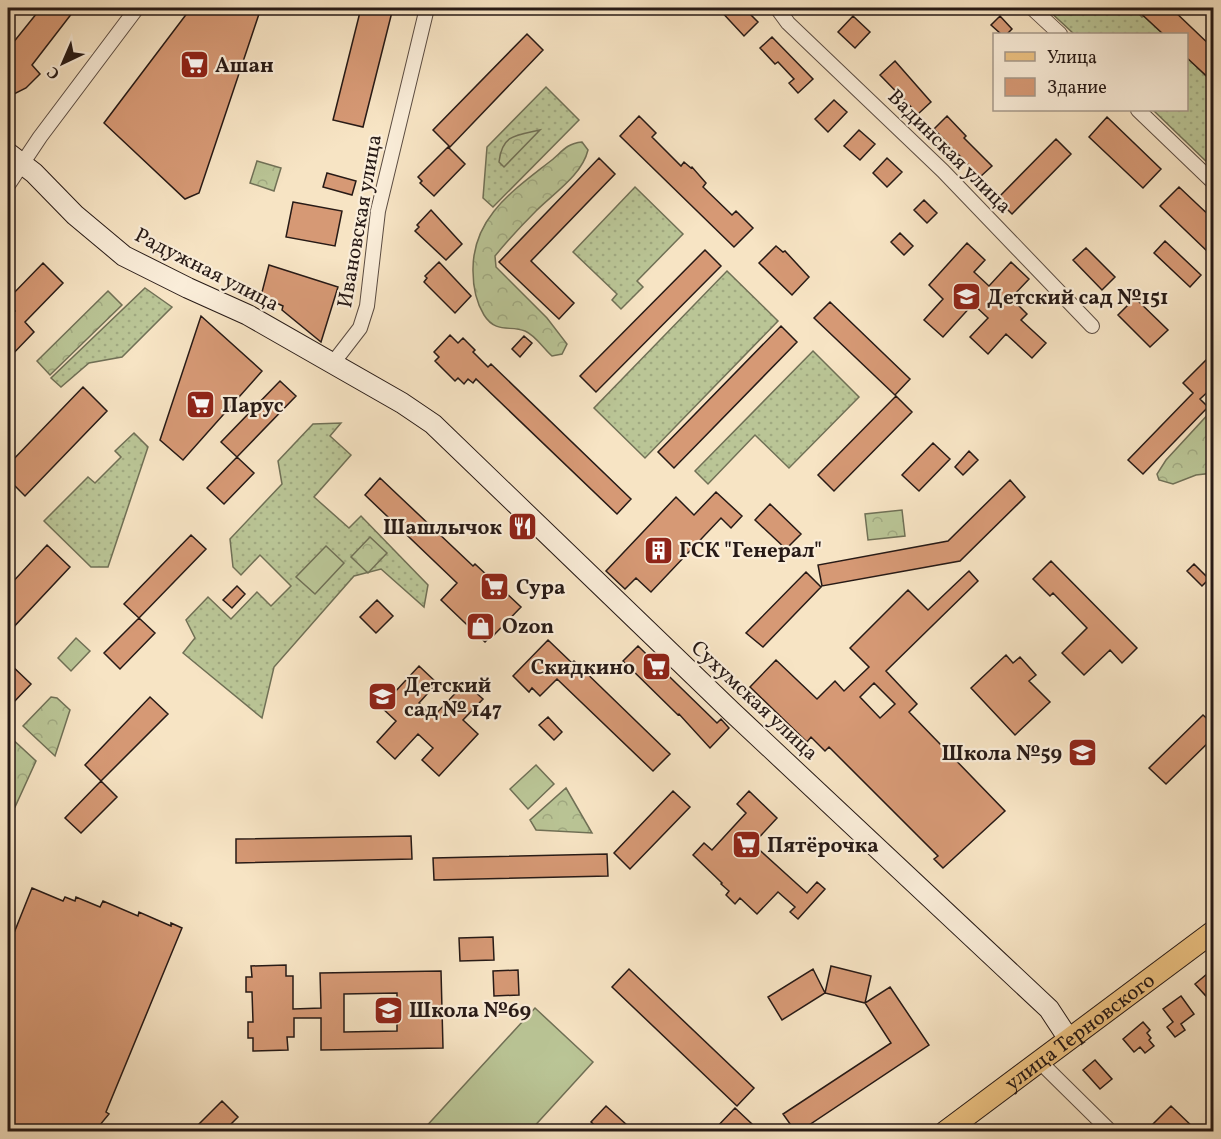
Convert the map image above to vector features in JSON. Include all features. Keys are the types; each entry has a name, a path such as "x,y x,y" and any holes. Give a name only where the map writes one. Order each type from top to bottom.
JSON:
{"main road":[{"name":"Радужная улица","path":"14,158 100,238 124,256 166,278 248,315 402,403"},
{"name":"Сухумская улица","path":"402,403 433,424 730,711 1049,1009 1068,1038"},
{"name":"улица Терновского","path":"945,1131 1213,931"}],"street":[{"path":"8,185 14,158 137,8"},
{"name":"Ивановская улица","path":"333,363 360,328 367,306 378,212 428,8"},
{"name":"Вадинская улица","path":"777,8 789,23 943,171 1092,326"},
{"path":"1032,8 1059,33"},
{"path":"1139,111 1214,183"},
{"path":"1038,1060 1110,1131"}],"green space":[{"path":"1046,8 1135,8 1142,17 1144,16 1159,30 1176,12 1179,16 1162,33 1073,33"},
{"path":"1188,58 1213,83 1213,168 1154,111 1188,111"},
{"path":"546,87 579,120 493,207 483,198 487,147"},
{"path":"540,130 504,167 499,162 503,146 512,137"},
{"path":"582,142 588,150 574,176 543,204 495,256 496,267 547,318 567,344 562,354 552,356 529,333 493,325 484,315 474,289 474,253 479,236 496,208 567,147"},
{"path":"257,161 281,168 274,191 250,183"},
{"path":"635,187 683,234 637,281 643,287 621,309 612,300 617,294 573,252"},
{"path":"727,271 778,321 645,458 594,408"},
{"path":"145,288 172,307 122,357 89,363 61,387 51,378"},
{"path":"108,291 122,305 50,375 37,361"},
{"path":"813,351 859,397 789,468 755,435 708,484 695,471"},
{"path":"1213,409 1213,473 1196,475 1173,484 1159,480 1157,474 1166,460"},
{"path":"341,423 330,436 351,455 314,497 349,528 361,516 428,585 424,607 381,569 354,576 274,667 262,718 183,653 195,638 186,620 208,597 231,619 257,592 271,606 291,586 260,555 241,575 233,567 230,539 282,484 278,461 313,424"},
{"path":"134,433 148,447 108,567 91,567 44,521 88,477 95,483 121,457 115,451"},
{"path":"902,510 905,536 868,540 865,514"},
{"path":"370,537 387,553 368,573 351,557"},
{"path":"326,546 344,563 315,594 296,577"},
{"path":"76,638 90,651 71,671 58,658"},
{"path":"51,697 57,698 70,710 55,756 23,726"},
{"path":"9,736 36,761 15,807 8,804"},
{"path":"536,765 554,784 528,809 510,789"},
{"path":"566,788 592,833 536,830 530,820"},
{"path":"535,1008 593,1062 530,1131 422,1131"}],"building":[{"path":"41,8 76,8 32,65 40,74 26,88 8,97 8,49"},
{"name":"Ашан","path":"191,8 261,8 199,193 185,199 104,123"},
{"path":"361,8 393,8 363,127 333,120"},
{"path":"718,8 744,8 758,22 744,36"},
{"path":"1135,8 1171,8 1214,49 1214,83 1188,59 1188,33 1162,33"},
{"path":"853,16 870,32 855,48 838,32"},
{"path":"1000,16 1012,29 1008,33 1000,33 991,25"},
{"path":"527,34 543,50 450,147 433,130"},
{"path":"772,37 813,79 798,93 789,83 794,79 760,48"},
{"path":"895,61 931,102 918,114 880,75"},
{"path":"834,100 847,112 828,132 815,119"},
{"path":"639,116 656,133 652,137 681,166 684,162 692,167 706,183 703,187 732,215 736,211 753,228 734,247 620,136"},
{"path":"947,116 966,136 964,138 992,166 980,177 934,129"},
{"path":"1107,117 1161,169 1143,188 1089,137"},
{"path":"859,130 875,144 860,160 844,146"},
{"path":"1056,139 1071,154 1012,214 997,199"},
{"path":"448,147 465,164 434,196 420,183 422,181 418,177"},
{"path":"599,158 615,174 531,261 574,303 559,319 499,262"},
{"path":"887,158 902,172 887,187 873,173"},
{"path":"327,173 356,181 352,195 323,187"},
{"path":"1179,187 1214,220 1214,246 1208,252 1160,206"},
{"path":"924,200 937,213 927,223 914,210"},
{"path":"293,202 342,211 335,246 286,237"},
{"path":"431,210 462,244 446,260 415,231 419,227 417,225"},
{"path":"900,233 913,246 904,255 891,242"},
{"path":"1165,241 1201,275 1190,287 1154,253"},
{"path":"967,243 985,260 974,272 989,286 1011,262 1029,279 1011,298 1027,314 1021,320 1046,343 1032,358 1006,334 988,354 970,337 988,318 973,304 943,337 924,320 943,299 929,285"},
{"path":"776,246 783,252 785,251 809,277 792,295 759,263"},
{"path":"1086,248 1115,277 1102,290 1073,260"},
{"path":"705,250 721,266 596,392 580,376"},
{"path":"439,262 471,296 455,313 424,282 427,278 425,276"},
{"path":"43,263 63,283 25,322 34,332 8,359 8,319 15,311 8,303 8,299"},
{"path":"269,265 338,287 321,342 282,310 283,306 261,296"},
{"path":"1135,298 1168,330 1150,347 1118,315"},
{"path":"830,302 910,379 895,395 814,318"},
{"name":"Парус","path":"201,316 262,371 183,460 160,440"},
{"path":"781,326 797,342 674,468 658,452"},
{"path":"450,335 458,343 463,338 488,367 491,364 631,499 617,514 476,379 473,383 468,379 464,384 458,378 455,381 435,361 439,357 434,352"},
{"path":"524,336 532,343 520,357 512,349"},
{"path":"1214,352 1214,386 1200,399 1208,407 1143,474 1128,460 1193,393 1183,383"},
{"path":"280,381 296,396 237,457 221,442"},
{"path":"83,387 107,411 25,496 8,479 8,465"},
{"path":"896,396 912,412 834,491 818,475"},
{"path":"933,443 950,459 919,491 902,475"},
{"path":"969,451 978,460 963,475 955,467"},
{"path":"237,457 254,473 224,504 207,488"},
{"path":"380,478 473,566 475,564 521,607 485,642 441,600 457,583 365,495"},
{"path":"1010,480 1025,497 960,561 822,586 818,565 948,541"},
{"name":"ГСК \"Генерал\"","path":"716,492 742,516 731,528 721,518 651,592 636,578 625,589 606,571 676,497 694,515"},
{"path":"770,504 801,534 786,549 755,520"},
{"path":"191,535 206,549 139,618 124,604"},
{"path":"47,545 70,567 8,633 8,587"},
{"path":"1051,561 1137,648 1122,663 1110,650 1084,675 1062,653 1087,628 1053,593 1050,596 1033,579"},
{"path":"1194,564 1209,579 1202,586 1187,571"},
{"path":"969,571 978,581 886,671 917,704 909,712 1005,811 943,868 934,859 938,856 829,747 825,751 811,737 807,742 750,687 776,660 817,699 835,681 844,691 869,667 850,648 908,590 928,610","holes":["874,683 895,704 880,718 860,697"]},
{"path":"806,572 821,587 763,647 746,633"},
{"path":"237,586 245,594 232,608 223,600"},
{"path":"377,600 393,616 376,633 360,617"},
{"path":"139,618 155,633 120,669 104,653"},
{"path":"548,640 572,663 574,661 670,754 653,771 557,679 540,696 532,688 529,692 513,676"},
{"path":"638,646 717,723 721,719 729,728 710,748 679,714 623,661"},
{"path":"1006,655 1013,663 1020,657 1036,675 1029,681 1050,702 1015,735 971,688"},
{"path":"8,662 31,684 13,703 8,698"},
{"path":"419,666 437,683 419,703 433,717 465,683 483,699 463,720 478,734 439,776 422,760 433,748 418,734 395,759 377,742 396,721 381,707"},
{"path":"150,697 168,714 101,781 85,765"},
{"path":"1203,715 1214,725 1214,737 1166,784 1149,768"},
{"path":"548,717 562,732 554,740 539,725"},
{"path":"101,781 117,797 81,833 65,818"},
{"path":"673,791 690,807 630,869 614,853"},
{"path":"749,791 777,818 753,844 807,893 817,882 825,889 798,919 790,912 795,907 778,892 757,914 740,898 735,904 726,895 729,891 693,855 704,843 712,850 746,813 737,804"},
{"path":"411,836 412,859 236,863 236,839"},
{"path":"607,854 608,876 434,880 433,858"},
{"path":"32,888 63,901 65,897 75,901 76,897 100,907 103,901 138,916 139,912 171,926 171,923 182,928 106,1112 109,1114 95,1131 8,1131 8,948"},
{"path":"493,937 494,960 460,961 459,938"},
{"path":"286,965 286,976 293,976 293,1009 321,1008 320,973 441,971 443,1048 321,1050 321,1018 294,1018 294,1037 287,1037 288,1050 253,1051 253,1038 248,1038 248,1022 253,1022 252,992 246,992 246,977 252,977 251,966","holes":["397,993 397,1031 344,1032 344,994"]},
{"path":"831,966 871,976 865,1003 825,993"},
{"path":"1214,968 1214,1005 1195,984"},
{"path":"629,969 754,1088 737,1106 612,987"},
{"path":"813,969 825,993 782,1020 768,997"},
{"path":"518,970 519,995 494,996 493,971"},
{"path":"890,987 929,1045 800,1131 795,1131 783,1114 891,1043 865,1003"},
{"path":"1181,996 1194,1014 1181,1024 1185,1030 1175,1037 1167,1027 1173,1022 1163,1009"},
{"path":"1143,1022 1150,1030 1147,1033 1154,1046 1145,1053 1140,1047 1134,1052 1123,1039"},
{"path":"1095,1060 1112,1079 1100,1089 1083,1070"},
{"path":"222,1101 238,1117 224,1131 192,1131"},
{"path":"606,1106 628,1126 623,1131 601,1131 591,1122"},
{"path":"1171,1106 1197,1131 1160,1131 1153,1124"},
{"path":"735,1108 752,1124 745,1131 713,1131"}],"place":[{"name":"Ашан","path":"194,65"},
{"name":"Детский сад №151","path":"966,297"},
{"name":"Парус","path":"201,405"},
{"name":"Шашлычок","path":"523,527"},
{"name":"ГСК \"Генерал\"","path":"658,550"},
{"name":"Сура","path":"495,587"},
{"name":"Ozon","path":"481,626"},
{"name":"Скидкино","path":"656,667"},
{"name":"Детский сад № 147","path":"383,697"},
{"name":"Школа №59","path":"1083,753"},
{"name":"Пятёрочка","path":"746,845"},
{"name":"Школа №69","path":"388,1010"}]}
